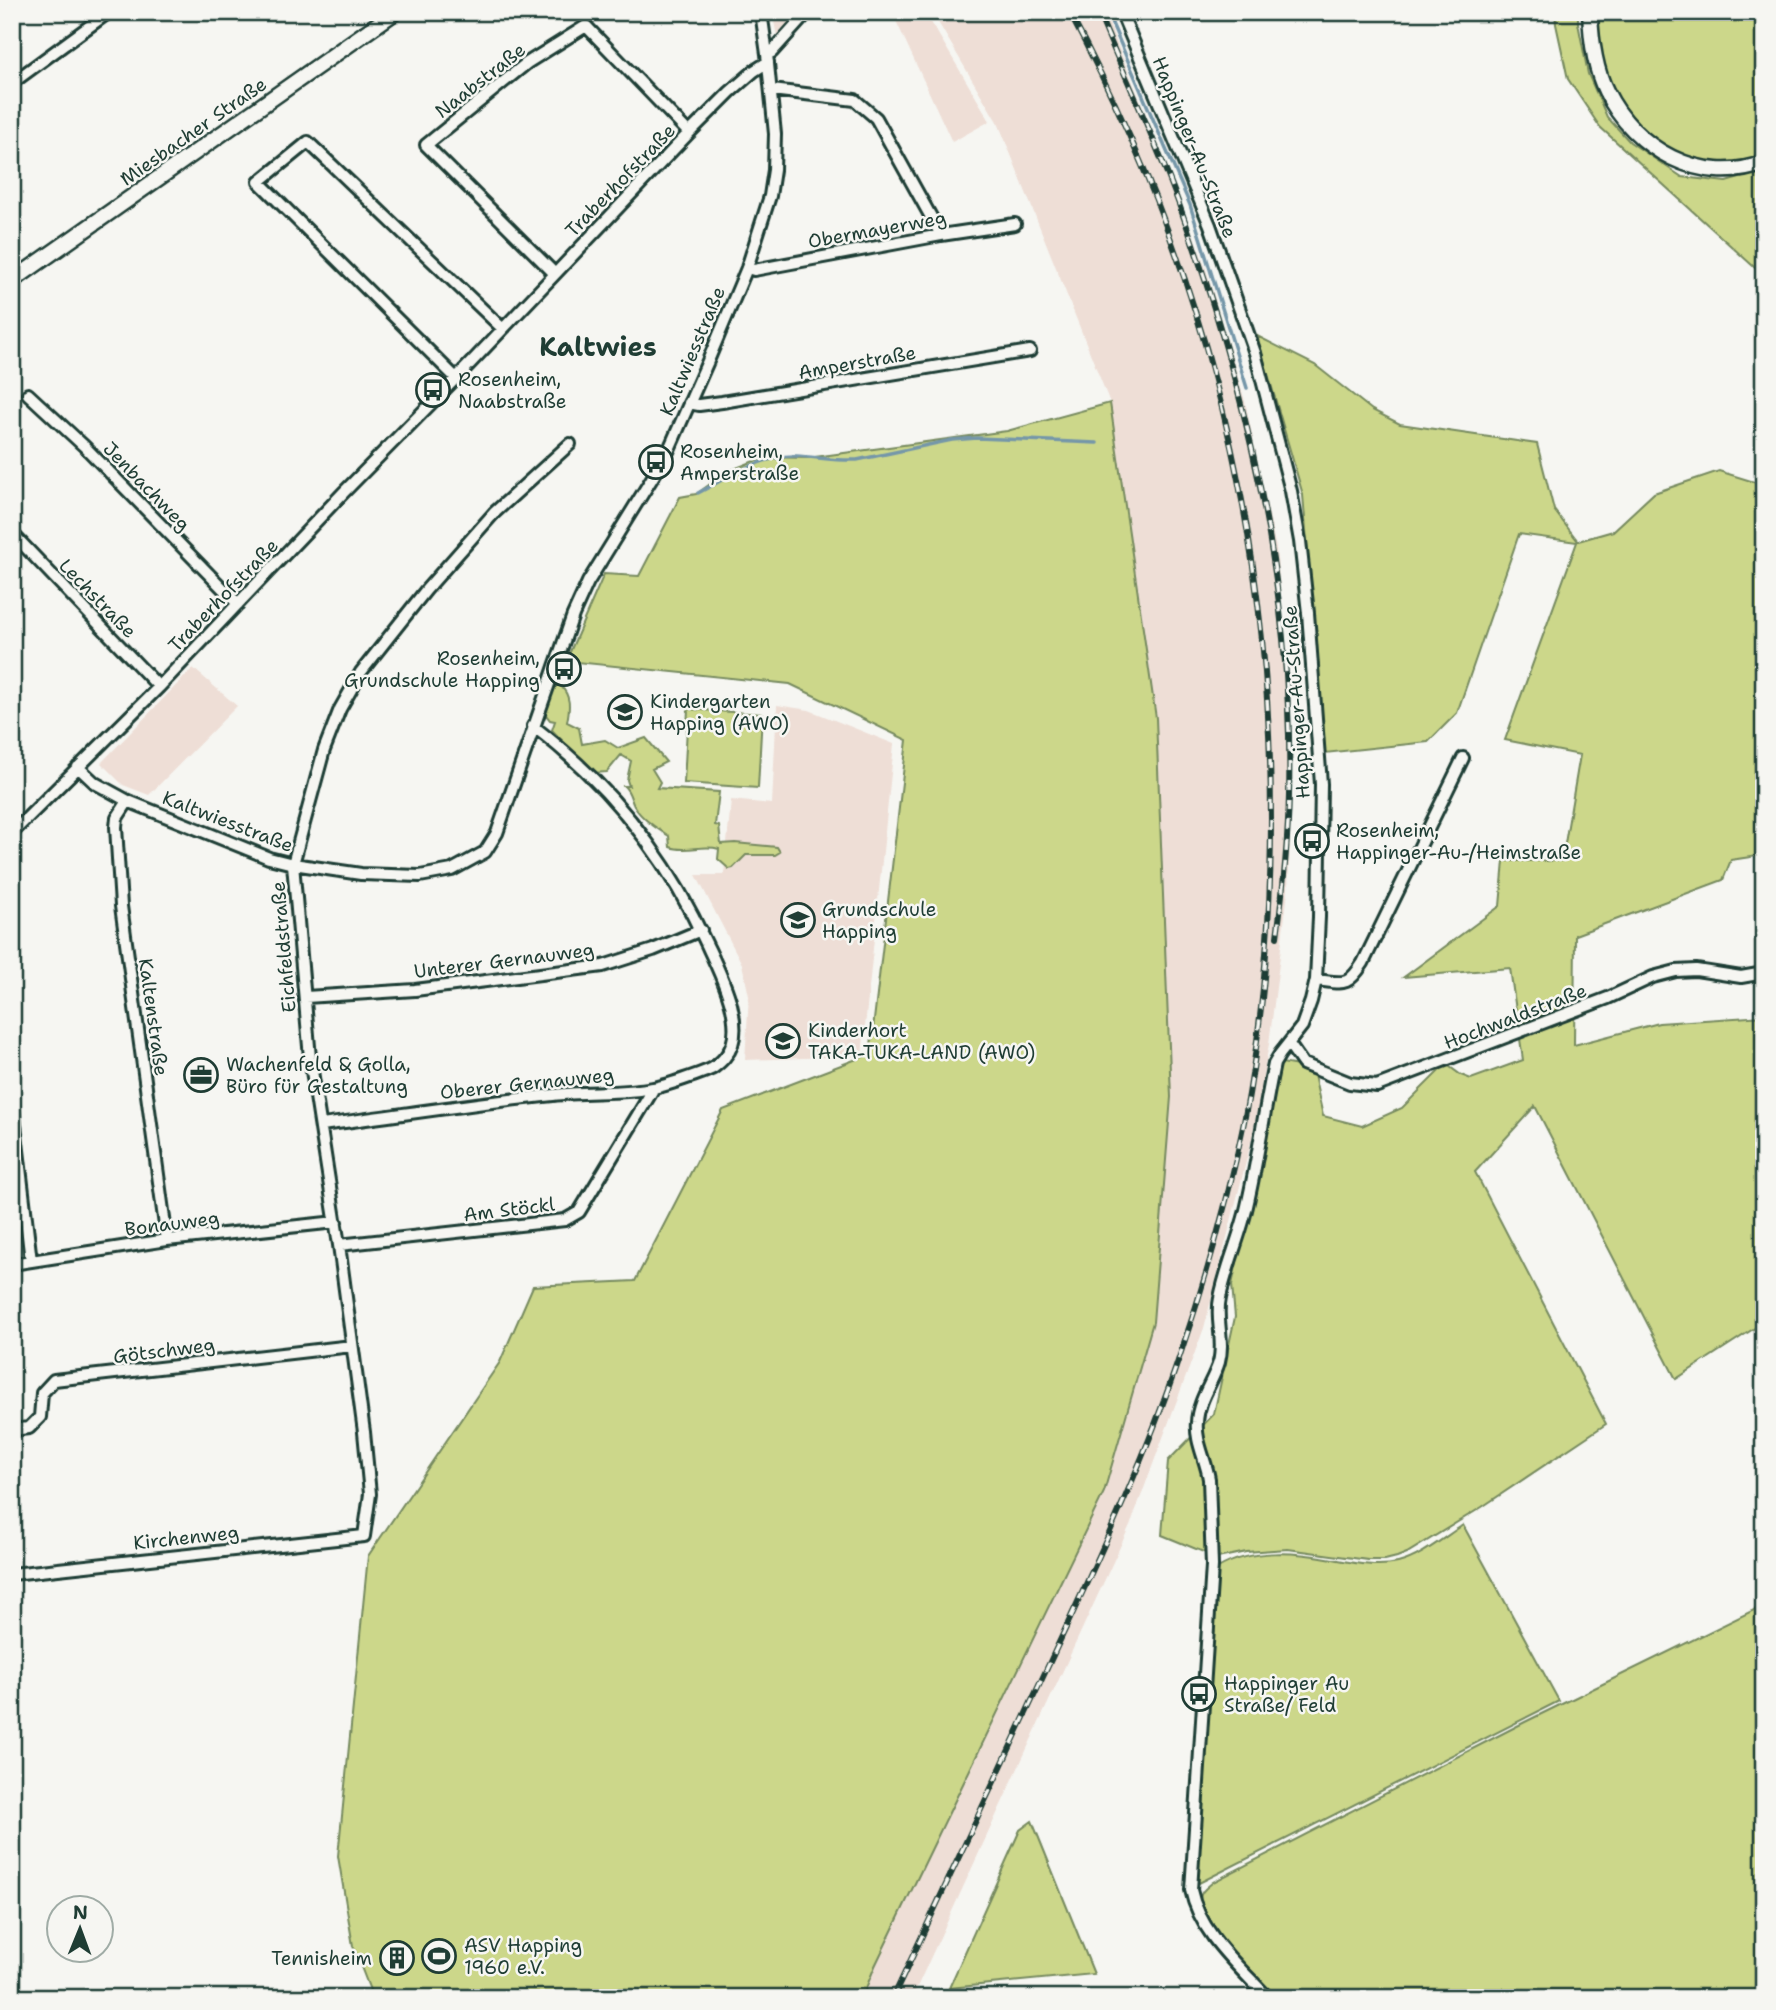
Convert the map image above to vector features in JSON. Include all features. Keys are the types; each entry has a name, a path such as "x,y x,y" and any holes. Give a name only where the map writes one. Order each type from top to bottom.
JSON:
{"main road":[{"name":"Miesbacher Straße","path":"12,281 395,12"},
{"path":"1590,12 1593,51 1605,90 1624,121 1640,137 1663,154 1697,167 1728,170 1764,163"}],"street":[{"path":"12,83 109,12"},
{"name":"Kaltwiesstraße","path":"78,767 95,783 128,801 269,858 293,864 361,874 420,876 452,870 485,852 497,833 578,604 667,454 747,268 770,197 774,170 772,90 761,12"},
{"name":"Traberhofstraße","path":"12,833 159,687 689,133 768,58 808,12"},
{"name":"Happinger-Au-Straße","path":"1121,12 1210,225 1255,354 1291,491 1308,613 1321,784 1316,980 1302,1026 1275,1064 1247,1207 1220,1297 1218,1317 1222,1338 1219,1362 1196,1423 1209,1479 1212,1566 1191,1890 1196,1911 1203,1923 1268,1998"},
{"name":"Naabstraße","path":"555,274 426,145 527,63 586,26 689,133"},
{"path":"772,90 855,100 876,118 941,235"},
{"path":"456,379 258,182 308,142 503,329"},
{"name":"Obermayerweg","path":"747,268 754,270 1015,224"},
{"name":"Amperstraße","path":"689,403 699,405 722,402 1030,351"},
{"name":"Jenbachweg","path":"28,394 84,446 238,604"},
{"name":"Eichfeldstraße","path":"364,1536 370,1494 364,1432 322,1125 310,1058 293,864 324,750 340,709 361,672 426,590 494,513 570,444"},
{"name":"Lechstraße","path":"12,533 159,687"},
{"name":"Oberer Gernauweg","path":"322,1125 555,1094 654,1088 712,1069 727,1056 733,1037 729,993 701,930 672,876 637,827 596,780 533,726"},
{"path":"1316,980 1340,983 1354,978 1463,758"},
{"name":"Kaltenstraße","path":"128,801 117,818 116,828 121,906 167,1240"},
{"name":"Unterer Gernauweg","path":"306,997 415,990 603,966 653,950 701,930"},
{"name":"Hochwaldstraße","path":"1289,1044 1303,1063 1350,1083 1377,1086 1596,1003 1653,977 1676,971 1696,970 1741,977 1764,973"},
{"name":"Am Stöckl","path":"339,1245 565,1220 579,1212 654,1088"},
{"path":"12,1099 31,1261"},
{"name":"Bonauweg","path":"12,1264 167,1240 336,1222"},
{"name":"Götschweg","path":"12,1430 29,1428 40,1417 42,1393 54,1380 352,1346"},
{"name":"Kirchenweg","path":"12,1574 364,1536"}],"shaded area":[{"path":"772,12 802,12 777,36"},
{"path":"892,12 925,12 990,121 952,142"},
{"path":"932,12 1104,12 1205,266 1245,401 1276,548 1289,678 1292,785 1288,891 1269,1044 1252,1138 1204,1328 1131,1523 912,1998 862,1998 1104,1492 1153,1322 1171,1097 1110,403 999,125"},
{"path":"193,668 237,706 149,795 123,785 101,763"},
{"name":"Grundschule Happing","path":"777,705 809,710 894,744 862,1056 745,1060 749,996 742,964 696,875 724,875 731,800 772,804"}],"green space":[{"path":"1555,12 1578,12 1588,74 1607,117 1630,142 1682,177 1726,182 1764,171 1764,276 1600,127 1568,79"},
{"path":"1599,12 1764,12 1764,155 1741,161 1696,159 1675,151 1637,124 1611,86 1601,50"},
{"path":"1257,336 1315,365 1372,410 1400,424 1537,444 1554,510 1578,541 1613,531 1654,493 1719,471 1764,485 1764,855 1731,860 1723,880 1575,935 1574,1045 1659,1023 1764,1016 1764,1322 1676,1379 1535,1106 1475,1172 1606,1424 1482,1507 1407,1553 1385,1560 1288,1549 1246,1552 1218,1558 1162,1535 1168,1461 1214,1414 1235,1317 1232,1285 1278,1068 1282,1063 1298,1066 1314,1075 1323,1116 1362,1126 1402,1108 1446,1064 1471,1079 1523,1060 1510,968 1404,977 1500,906 1504,861 1562,861 1580,755 1505,740 1577,542 1519,534 1457,713 1428,742 1325,753 1303,495"},
{"path":"1110,403 1156,718 1171,1097 1153,1322 1104,1492 862,1998 373,1998 353,1946 338,1856 368,1556 500,1362 533,1286 635,1281 723,1110 870,1054 907,740 790,684 566,661 604,574 639,576 680,497 696,494 729,471 764,457 807,458 1007,431"},
{"path":"560,685 569,702 567,722 579,728 582,744 605,740 618,748 646,738 666,762 652,769 660,782 657,788 719,792 715,825 719,826 721,844 777,847 780,852 775,855 746,855 729,869 718,859 719,849 670,847 669,836 641,815 624,786 629,786 627,780 631,761 621,755 607,772 593,773 552,730 555,721 550,720 543,711 553,687"},
{"path":"688,709 762,714 758,788 684,783"},
{"path":"1463,1525 1559,1701 1199,1883 1197,1881 1215,1575 1218,1568 1245,1557 1274,1553 1366,1564 1398,1563 1432,1547"},
{"path":"1764,1605 1764,1998 1275,1998 1231,1950 1202,1909 1200,1896 1213,1882 1525,1722"},
{"path":"1032,1821 1094,1974 949,1988 1020,1830"}],"waterway":[{"path":"1107,12 1190,205 1247,388"},
{"path":"12,47 19,48"},
{"path":"698,493 745,468 783,457 857,460 952,440 977,438 1097,443"}],"railway":[{"path":"893,1998 1102,1550 1166,1395 1199,1298 1231,1181 1251,1084 1265,971 1271,857 1268,713 1258,608 1243,505 1221,403 1192,302 1158,204 1116,107 1069,12"},
{"path":"1098,12 1180,207 1226,350 1246,422 1262,496 1275,570 1289,720 1288,831 1277,937"}],"place":[{"name":"Rosenheim, Naabstraße","path":"433,390"},
{"name":"Rosenheim, Amperstraße","path":"656,462"},
{"name":"Rosenheim, Grundschule Happing","path":"564,669"},
{"name":"Kindergarten Happing (AWO)","path":"625,712"},
{"name":"Rosenheim, Happinger-Au-/Heimstraße","path":"1312,841"},
{"name":"Grundschule Happing","path":"798,920"},
{"name":"Kinderhort TAKA-TUKA-LAND (AWO)","path":"783,1041"},
{"name":"Wachenfeld & Golla, Büro für Gestaltung","path":"201,1075"},
{"name":"Happinger Au Straße/ Feld","path":"1199,1694"},
{"name":"ASV Happing 1960 e.V.","path":"439,1956"},
{"name":"Tennisheim","path":"397,1958"}],"district":[{"name":"Kaltwies","path":"598,347"}]}
